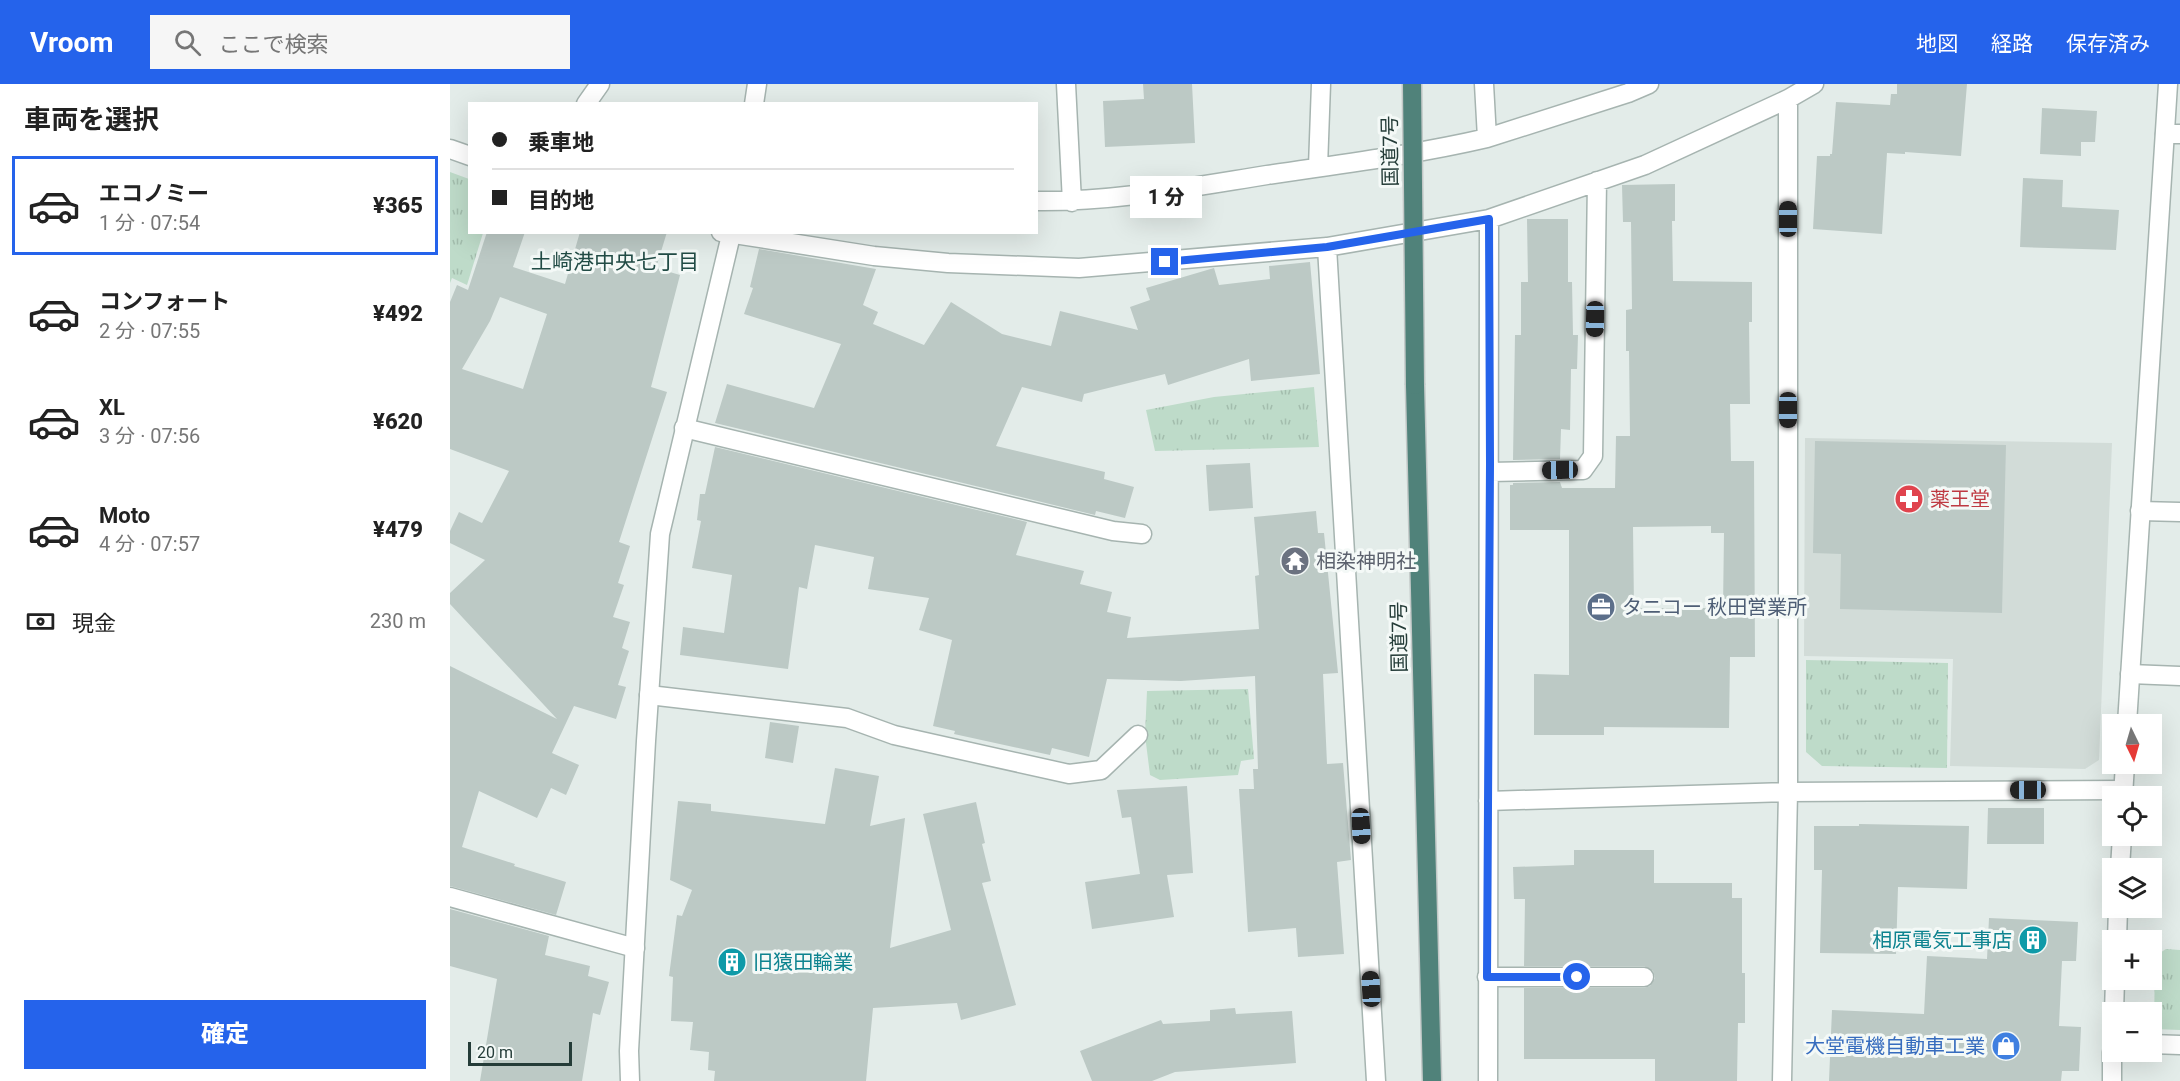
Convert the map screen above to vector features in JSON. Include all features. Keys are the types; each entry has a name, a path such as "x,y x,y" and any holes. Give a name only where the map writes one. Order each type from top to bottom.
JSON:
{"highway":[{"name":"国道7号","path":"1412,84 1415,385 1432,1081"}],"street":[{"path":"587,102 600,84"},
{"path":"754,102 756,84"},
{"path":"1066,84 1072,202"},
{"path":"1318,167 1321,84"},
{"path":"1484,84 1487,138"},
{"path":"1038,201 1072,202 1189,187 1343,165 1487,138 1628,93 1649,84"},
{"path":"734,234 873,256 948,263 1079,268 1327,247 1489,219 1645,165 1788,99 1814,84"},
{"path":"2128,714 2140,511 2172,134 2168,84"},
{"path":"1782,1081 1788,792 1788,99"},
{"path":"450,149 468,155"},
{"path":"1490,472 1583,470 1593,456 1597,182"},
{"path":"1488,1081 1489,219"},
{"path":"630,1081 635,948 660,534 728,234"},
{"path":"1327,247 1376,1081"},
{"path":"684,428 1113,531 1142,534"},
{"path":"2140,511 2180,512"},
{"path":"2130,674 2180,676"},
{"path":"649,695 847,718 894,735 1069,774 1101,770 1138,735"},
{"path":"1488,801 1788,792 2102,793"},
{"path":"450,897 635,948"},
{"path":"1487,977 1644,976"},
{"path":"2162,1044 2180,1045"},
{"path":"2112,1062 2112,1081"}],"shaded area":[{"path":"1805,438 2112,443 2099,760 2085,769 1950,766 1953,659 1804,656"}],"green space":[{"path":"450,172 468,179 468,234 483,234 467,285 452,278 450,283"},
{"path":"1314,387 1319,447 1155,451 1146,410 1214,397"},
{"path":"1806,660 1948,663 1947,768 1822,766 1806,752"},
{"path":"1248,689 1254,759 1241,761 1238,775 1160,780 1150,775 1145,735 1147,691"},
{"path":"2166,949 2180,950 2180,1030 2162,1029 2162,1002 2154,1002 2155,990 2162,990 2162,952"}],"building":[{"path":"1143,84 1192,84 1195,143 1105,147 1103,101 1144,99"},
{"path":"1897,84 1967,84 1961,156 1887,153 1882,234 1813,229 1817,156 1832,154 1836,102 1890,105 1891,94 1897,94"},
{"path":"2042,108 2097,111 2095,142 2081,142 2081,156 2040,154"},
{"path":"2023,178 2063,180 2062,207 2119,210 2116,250 2020,247"},
{"path":"1675,184 1675,221 1672,221 1673,281 1752,282 1752,322 1749,322 1750,404 1730,404 1731,461 1754,461 1755,657 1730,657 1729,728 1604,727 1604,735 1534,735 1534,674 1569,675 1569,530 1510,530 1510,485 1513,483 1560,482 1562,488 1615,488 1616,436 1630,436 1626,310 1632,309 1631,222 1623,222 1622,185","holes":["1711,526 1711,533 1724,533 1723,608 1634,608 1633,527"]},
{"path":"1527,219 1568,219 1568,282 1572,282 1573,335 1578,335 1577,369 1571,369 1570,430 1561,429 1560,459 1513,460 1515,335 1521,335 1521,282 1528,282"},
{"path":"486,234 524,234 513,267 565,284 579,234 666,234 656,268 680,275 651,387 667,392 619,542 630,546 618,583 624,585 613,617 630,622 622,648 629,651 618,685 626,687 616,719 574,706 552,753 579,765 566,795 551,788 537,818 479,791 462,847 566,882 556,915 450,886 450,666 557,719 450,604 450,593 485,560 450,543 450,531 459,512 482,523 509,471 450,449 450,302 457,285 468,290","holes":["500,297 547,314 523,389 462,369 490,321"]},
{"path":"759,249 876,269 863,305 878,312 873,324 924,345 951,302 1002,334 1051,346 1060,311 1138,330 1130,307 1150,300 1146,288 1214,268 1219,285 1270,279 1269,266 1310,262 1320,374 1251,381 1249,359 1168,385 1165,374 1084,394 1082,402 1022,387 996,446 1105,472 1104,479 1134,487 1125,518 1096,511 1095,515 715,423 727,384 814,408 841,344 744,314 753,288 750,287"},
{"name":"薬王堂","path":"1815,441 2006,445 2002,613 1840,609 1841,554 1813,553"},
{"path":"715,447 1027,522 1016,555 1084,571 1080,584 1112,592 1107,612 1131,617 1127,638 1259,629 1255,576 1259,575 1254,517 1316,511 1318,533 1324,533 1338,673 1323,674 1327,764 1343,763 1351,860 1337,862 1344,954 1298,957 1296,928 1248,932 1239,789 1254,789 1253,769 1258,769 1255,676 1181,681 1107,679 1089,757 1052,748 1050,755 954,734 955,731 933,726 952,640 919,630 929,598 868,589 874,557 815,545 807,589 799,587 788,669 680,655 683,627 724,633 732,575 692,568 701,521 697,520 700,494 705,494"},
{"path":"1250,463 1253,508 1209,511 1206,465"},
{"path":"770,722 799,726 793,763 765,758"},
{"path":"835,768 879,776 870,826 905,818 890,948 951,930 923,814 976,802 985,843 982,844 991,881 982,883 1016,1005 961,1020 957,1003 873,1008 866,1081 714,1081 715,1071 708,1070 709,1052 690,1050 693,1022 671,1021 673,977 669,976 677,915 682,916 692,890 670,880 678,801 711,804 711,811 825,824"},
{"path":"1187,786 1193,873 1167,875 1174,917 1092,929 1085,882 1140,874 1131,817 1122,818 1117,790"},
{"path":"1988,808 2044,808 2044,844 1987,844"},
{"path":"1859,824 1969,826 1967,889 1898,887 1896,954 1820,953 1822,870 1814,870 1814,826 1859,826"},
{"path":"1574,850 1654,850 1654,883 1732,883 1732,898 1742,898 1742,973 1745,973 1745,1023 1738,1023 1737,1081 1655,1081 1655,1059 1524,1059 1524,988 1644,988 1650,986 1655,978 1653,971 1644,966 1524,966 1525,899 1514,899 1513,867 1574,865"},
{"path":"450,909 549,936 545,955 590,966 588,976 609,982 600,1015 593,1013 582,1081 480,1081 497,979 450,966"},
{"path":"1989,918 2078,922 2076,961 2062,961 2059,1026 2081,1027 2079,1071 2062,1071 2061,1081 1829,1081 1832,1010 1924,1014 1927,956 1987,959"},
{"path":"1235,1008 1236,1014 1292,1011 1296,1063 1175,1072 1152,1081 1092,1081 1080,1051 1161,1020 1163,1024 1210,1021 1210,1010"}],"place":[{"name":"薬王堂","path":"1909,499"},
{"name":"相染神明社","path":"1295,561"},
{"name":"タニコー 秋田営業所","path":"1601,607"},
{"name":"相原電気工事店","path":"2033,940"},
{"name":"旧猿田輪業","path":"732,962"},
{"name":"大堂電機自動車工業","path":"2006,1046"}],"district":[{"name":"土崎港中央七丁目","path":"615,262"}],"route":[{"path":"1165,262 1327,247 1489,219 1487,977 1577,977"}]}
